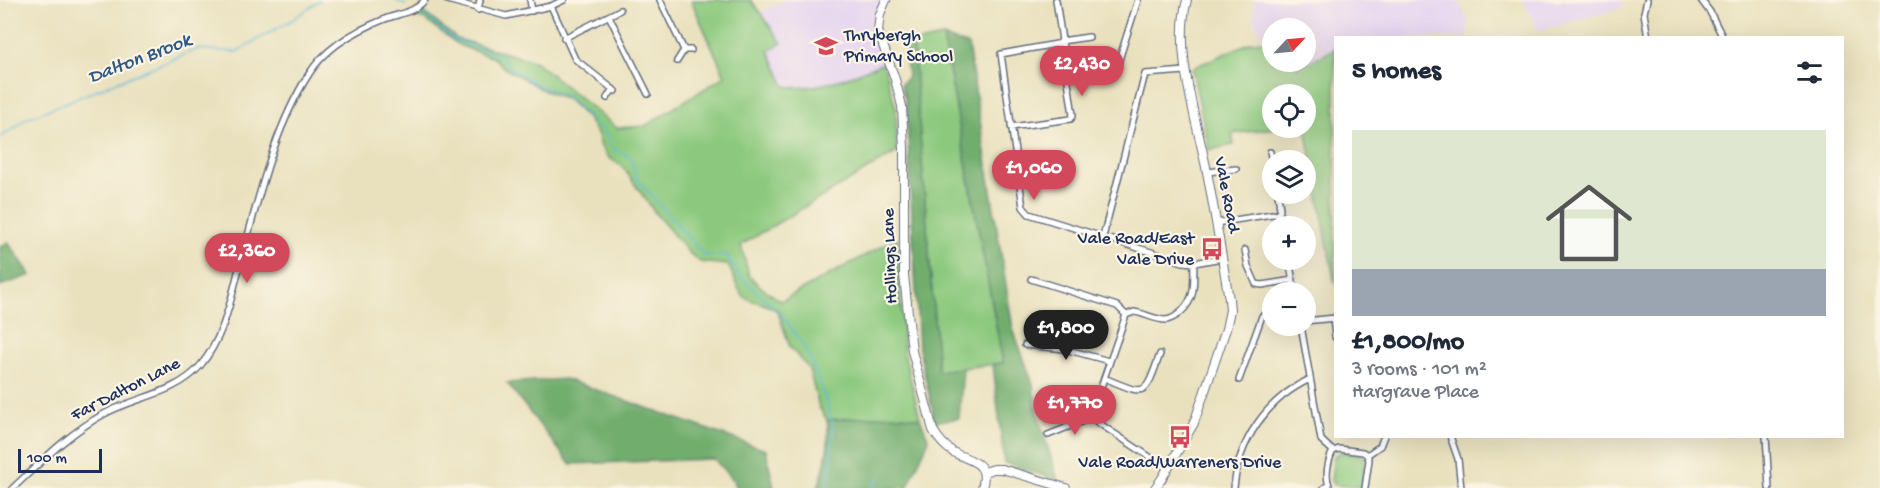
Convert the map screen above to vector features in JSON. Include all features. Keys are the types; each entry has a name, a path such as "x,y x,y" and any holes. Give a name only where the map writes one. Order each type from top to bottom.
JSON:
{"street":[{"name":"Far Dalton Lane","path":"13,488 64,439 87,423 123,404 172,388 185,380 206,359 224,325 274,149 309,74 318,62 334,48 364,28 419,7 425,0"},
{"path":"447,0 506,16 551,6 564,0"},
{"path":"478,10 480,0"},
{"path":"530,0 532,10"},
{"path":"660,0 684,50"},
{"name":"Hollings Lane","path":"886,0 880,14 878,31 902,106 904,274 912,351 937,438 954,452 978,463 984,472"},
{"path":"1011,127 1072,118 1056,0"},
{"path":"1118,63 1138,0"},
{"name":"Vale Road","path":"1155,488 1194,423 1226,329 1230,310 1207,172 1186,71 1184,20 1187,0"},
{"path":"1647,0 1644,13 1648,36"},
{"path":"1703,1 1723,36"},
{"path":"551,6 575,59 614,90 606,98"},
{"path":"564,38 620,10"},
{"path":"609,16 648,94"},
{"path":"1089,37 1001,54 1023,207 1029,214 1183,262 1194,263 1222,258"},
{"path":"684,50 691,50"},
{"path":"677,61 684,50"},
{"path":"1103,237 1145,74 1186,71"},
{"path":"1207,172 1236,169"},
{"path":"1216,223 1272,214 1279,215 1279,204"},
{"path":"1245,250 1248,266 1256,284 1293,280 1291,270"},
{"path":"1126,315 1134,312 1167,320 1176,316 1187,306 1193,296 1194,263"},
{"path":"1031,279 1117,306 1126,315"},
{"path":"1126,315 1093,410 1093,417 1097,422 1168,469"},
{"path":"1239,381 1262,316"},
{"path":"1316,320 1334,318"},
{"path":"1303,336 1321,440 1333,451"},
{"path":"1024,345 1065,349 1110,361"},
{"path":"1104,378 1141,390 1149,385 1160,354"},
{"path":"1234,488 1238,464 1255,426 1282,396 1310,379"},
{"path":"1048,435 1093,417"},
{"path":"1367,455 1380,446 1383,438"},
{"path":"1451,438 1458,459 1461,488"},
{"path":"1766,438 1769,488"},
{"path":"1333,451 1339,449 1363,452 1367,455 1369,460 1365,488"},
{"path":"1328,487 1329,464 1333,451"},
{"path":"982,488 984,472 994,469 1066,488"}],"shaded area":[{"name":"Thrybergh Primary School","path":"785,0 882,0 869,27 883,63 847,78 796,89 785,86 768,50 782,42 761,12"},
{"path":"1254,0 1458,0 1468,20 1468,36 1334,36 1334,50 1316,58 1316,18 1262,18 1262,36 1254,20"},
{"path":"1523,0 1620,0 1624,7 1538,31"}],"green space":[{"path":"691,0 751,0 782,43 769,50 785,86 821,85 883,63 896,108 897,152 741,245 749,276 781,301 897,238 904,353 920,418 892,415 827,420 819,407 809,369 790,347 778,312 770,306 743,296 728,265 700,262 689,253 656,214 622,166 609,158 587,118 567,99 543,90 504,68 494,58 459,45 424,19 410,17 422,11 457,39 536,62 617,128 645,126 725,76"},
{"path":"943,37 1003,363 938,371 913,43"},
{"path":"943,37 968,45 1013,329 1033,384 1036,409 1058,480 1004,463 993,364 1003,363"},
{"path":"1262,41 1262,72 1316,72 1316,58 1334,50 1334,280 1316,182 1316,150 1310,150 1308,138 1316,138 1316,84 1262,84 1262,130 1232,134 1234,145 1209,150 1192,68 1251,42"},
{"path":"913,43 938,371 963,368 959,418 935,422 919,349 906,103 901,84 908,77 904,44"},
{"path":"8,242 31,275 0,286 0,247"},
{"path":"565,379 766,450 774,488 737,488 733,480 714,459 570,464 507,383"},
{"path":"892,415 920,418 929,440 907,488 818,488 827,454 827,420"},
{"path":"1342,452 1362,455 1365,458 1363,483 1360,487 1334,485 1331,481 1334,456"}],"waterway":[{"name":"Dalton Brook","path":"0,137 25,119 198,49 236,52 292,20 320,0"},
{"path":"396,0 405,5"},
{"path":"420,11 453,39 502,56 509,68 545,89 565,95 605,132 612,148 630,157 637,179 705,256 726,254 739,276 779,311 803,345 812,363 833,427 831,466 826,488"},
{"path":"872,488 879,477"}],"place":[{"name":"Thrybergh Primary School","path":"826,46"},
{"name":"Vale Road/East Vale Drive","path":"1212,249"},
{"name":"Vale Road/Warreners Drive","path":"1180,437"}]}
